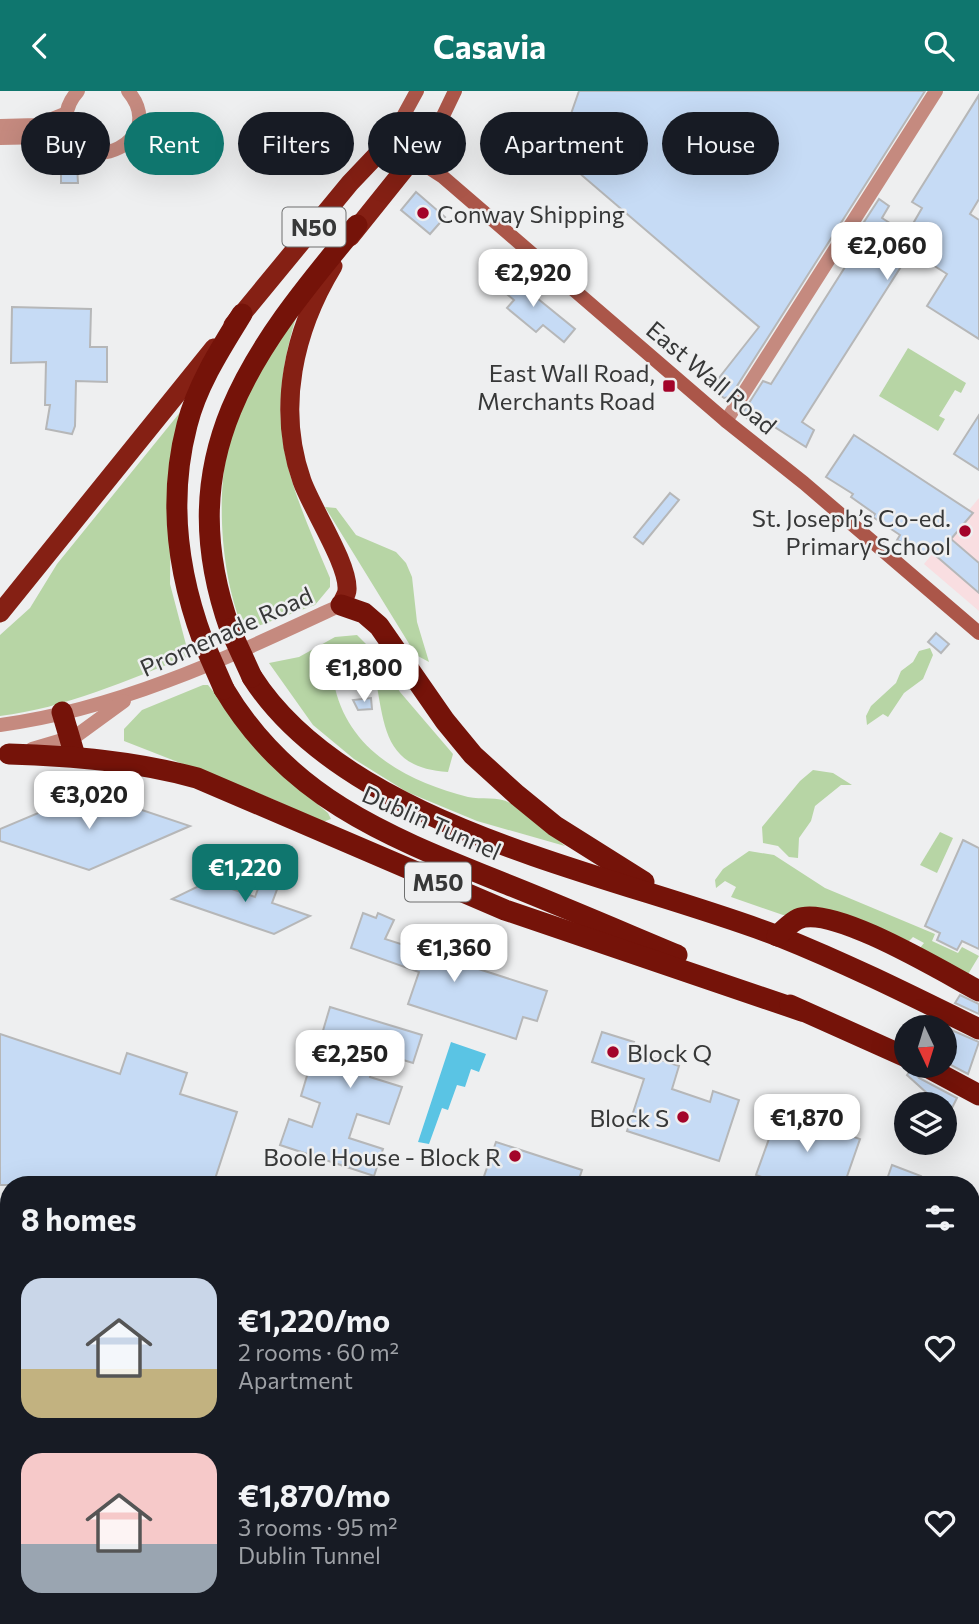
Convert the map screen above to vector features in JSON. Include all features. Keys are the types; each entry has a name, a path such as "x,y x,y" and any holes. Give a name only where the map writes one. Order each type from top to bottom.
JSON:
{"highway":[{"name":"N50","path":"242,314 368,164"},
{"name":"N50","path":"357,225 399,175"},
{"path":"341,605 347,590 342,566 301,480 289,406 291,381 304,320 357,225"},
{"name":"Dublin Tunnel","path":"357,225 275,328 226,417 213,467 210,525 216,574 230,629 252,677 266,698 316,749 366,782 450,823 777,936 902,989 979,1029"},
{"path":"0,613 242,314"},
{"name":"Dublin Tunnel","path":"242,314 211,366 187,423 178,474 177,529 181,572 203,641 224,689 244,724 275,758 320,796 358,820 407,845 689,960 894,1052"},
{"name":"M50","path":"341,605 364,613 379,626 445,721 473,755 555,826 621,866 657,894"},
{"path":"62,712 73,747"},
{"name":"M50","path":"5,754 73,747 197,778 505,910 802,1011"},
{"path":"777,936 799,918 828,918 868,932 979,991"},
{"path":"947,1078 979,1095"}],"main road":[{"path":"405,112 416,91"},
{"path":"445,112 455,91"},
{"name":"East Wall Road","path":"438,175 979,633"}],"street":[{"path":"68,112 78,91"},
{"path":"110,152 129,142 137,129 139,116 135,101 128,91"},
{"path":"726,421 936,91"},
{"path":"0,126 21,125"},
{"path":"0,138 21,138"},
{"name":"Promenade Road","path":"0,725 128,698 341,605"},
{"name":"Promenade Road","path":"73,747 88,729 128,698"}],"shaded area":[{"name":"St. Joseph’s Co-ed. Primary School","path":"979,498 979,611 924,564"}],"green space":[{"path":"298,311 287,351 282,386 284,448 301,508 330,578 330,587 315,605 250,629 246,619 240,621 232,596 223,540 223,479 227,450 244,399"},
{"path":"908,348 966,383 961,393 955,390 939,416 945,419 938,431 879,396"},
{"path":"182,410 171,496 170,584 189,656 72,700 0,716 0,635 30,608 57,564"},
{"path":"325,507 336,508 356,535 396,552 406,563 412,577 417,622 429,662 416,655"},
{"path":"357,635 376,654 400,692 453,754 448,772 427,769 412,763 400,754 386,730 376,681 348,677 335,688 354,730 368,747 385,761 424,783 468,797 510,803 532,817 565,846 477,821 407,792 354,759 313,725 269,663 299,657 335,637"},
{"path":"930,648 933,655 923,679 904,693 888,717 883,714 867,725 866,716 871,706 896,683 901,671 913,662 919,651"},
{"path":"208,685 278,771 328,813 331,819 320,823 275,800 124,741 124,729 142,710"},
{"path":"813,770 833,773 852,785 841,785 815,806 811,821 799,838 798,858 789,857 778,846 763,843 762,827 800,781"},
{"path":"940,832 953,838 937,873 920,865"},
{"path":"749,851 774,855 825,888 935,934 932,941 958,953 962,947 979,956 967,976 916,953 924,943 913,937 904,946 813,915 783,915 731,897 736,887 725,881 716,888 715,880 723,869"}],"water":[{"path":"451,1042 486,1054 479,1072 471,1069 465,1087 457,1085 448,1110 442,1108 429,1144 418,1142"}],"building":[{"path":"579,91 925,91 730,397 724,398 711,388 759,327 582,175 648,175 648,112 572,112"},
{"path":"979,95 979,199 970,214 979,220 979,339 927,306 947,274 911,251 802,422 814,430 806,447 765,421 760,429 742,414 763,381 771,384 871,226 864,222 879,199 889,206 882,218 907,234 922,208 912,202"},
{"path":"61,175 78,175 78,183 61,183"},
{"name":"Conway Shipping","path":"416,192 445,217 430,234 401,210"},
{"path":"505,272 575,329 564,342 543,325 536,332 507,308 514,300 495,284"},
{"path":"12,307 91,309 90,347 107,347 107,382 76,381 75,426 72,434 46,429 50,405 45,405 46,362 11,363"},
{"path":"979,415 979,470 954,454"},
{"path":"854,435 973,513 951,539 979,563 979,593 928,549 924,554 897,540 900,535 873,517 875,514 851,497 853,494 826,477"},
{"path":"670,493 679,500 643,544 634,537"},
{"path":"936,633 949,644 941,653 928,642"},
{"path":"371,698 372,709 358,710 353,700"},
{"path":"88,792 190,826 89,870 0,841 0,829"},
{"path":"963,840 979,848 979,949 962,941 957,950 937,940 940,933 925,926"},
{"path":"265,870 282,876 272,903 310,916 274,934 172,899 209,881 255,897"},
{"path":"363,913 376,918 378,913 394,920 385,939 547,991 537,1021 523,1017 516,1039 408,1004 419,972 351,948"},
{"path":"960,995 979,1004 979,1014 955,1003"},
{"path":"330,1007 422,1035 413,1063 377,1052 370,1077 402,1087 389,1124 357,1114 349,1138 383,1149 374,1176 280,1145 289,1119 312,1127 320,1103 301,1096 312,1059 329,1064 337,1038 322,1034"},
{"name":"Block S","path":"602,1032 634,1042 631,1050 679,1066 672,1089 710,1102 713,1091 739,1100 719,1161 627,1131 644,1079 592,1062"},
{"path":"957,1032 979,1042 968,1074 957,1068"},
{"path":"0,1034 120,1074 127,1053 187,1073 180,1094 237,1112 216,1176 0,1176"},
{"path":"910,1078 919,1078 946,1092 926,1092"},
{"path":"779,1111 860,1139 847,1176 756,1175"},
{"name":"Boole House - Block R","path":"496,1142 582,1170 580,1176 484,1176"},
{"path":"892,1165 921,1176 888,1176"}],"place":[{"name":"Conway Shipping","path":"423,213"},
{"name":"East Wall Road, Merchants Road","path":"669,386"},
{"name":"St. Joseph’s Co-ed. Primary School","path":"965,531"},
{"name":"Block Q","path":"613,1052"},
{"name":"Block S","path":"683,1117"},
{"name":"Boole House - Block R","path":"515,1156"}]}
